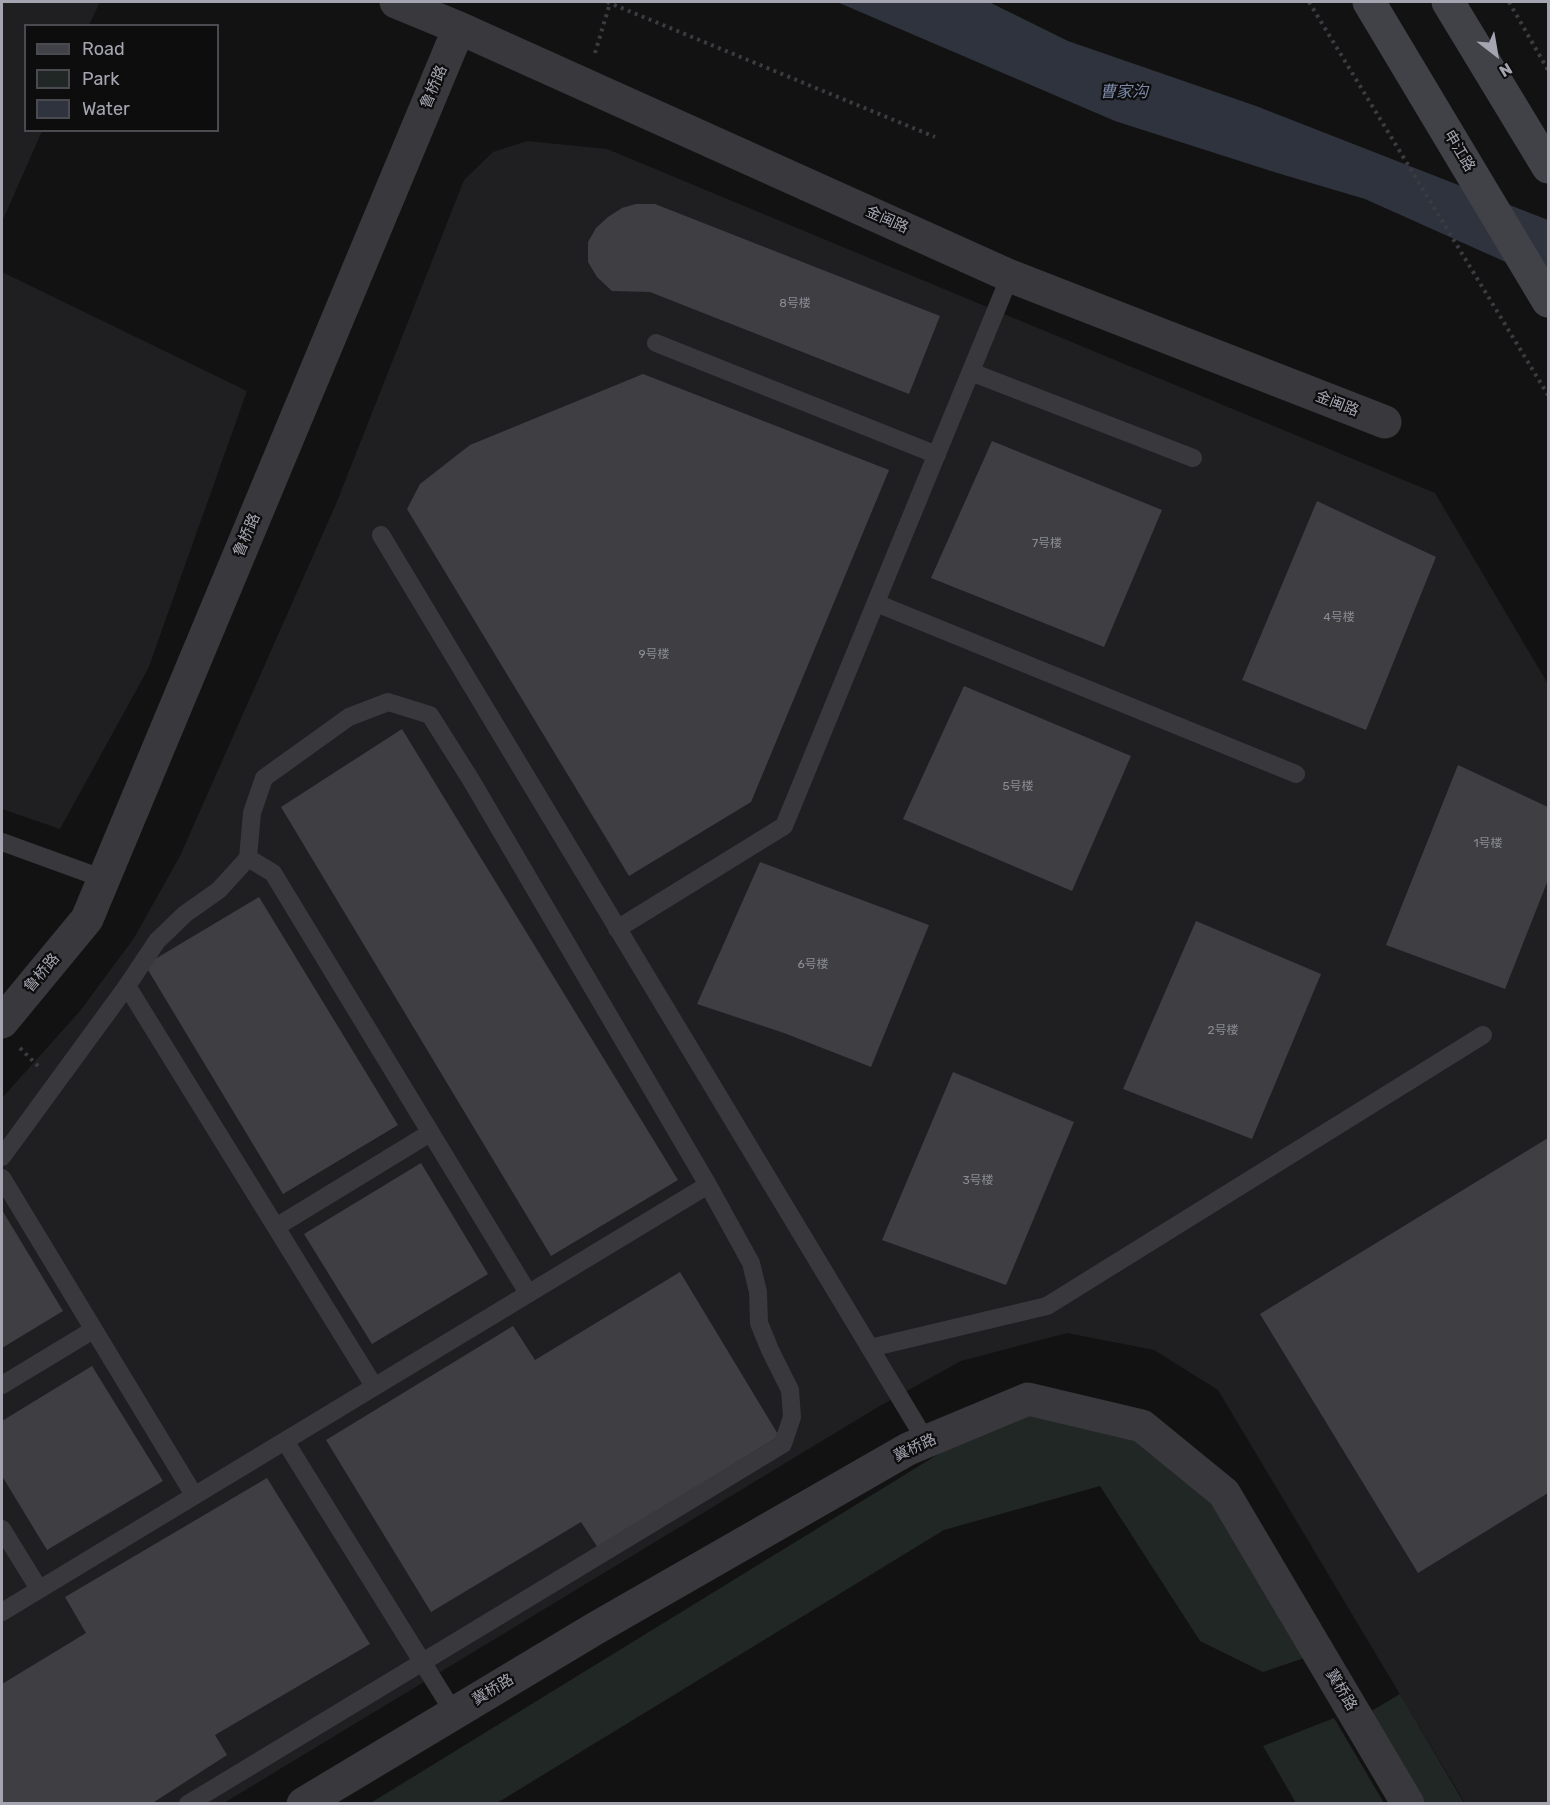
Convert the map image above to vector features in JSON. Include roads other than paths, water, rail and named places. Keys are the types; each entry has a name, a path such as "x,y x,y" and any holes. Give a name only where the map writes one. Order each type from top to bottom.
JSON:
{"main road":[{"name":"申江路","path":"1369,2 1548,301"},
{"path":"1448,2 1548,167"}],"street":[{"name":"金闽路","path":"396,2 459,28 1011,276 1385,422"},
{"name":"鲁桥路","path":"9,1034 87,919 459,28"},
{"name":"冀桥路","path":"303,1803 617,1616 908,1449 1028,1399 1142,1426 1224,1493 1408,1803"}],"lane":[{"path":"617,928 784,826 1011,276"},
{"path":"656,344 937,455"},
{"path":"971,372 1193,458"},
{"path":"381,535 926,1441"},
{"path":"876,603 1296,774"},
{"path":"2,1157 128,986 157,941 185,914 219,890 248,858 252,813 264,778 349,717 388,702 430,715 477,790 708,1185 751,1263 758,1292 759,1323 790,1390 792,1418 783,1444 188,1803"},
{"path":"2,843 104,879"},
{"path":"248,858 273,873 528,1293"},
{"path":"128,986 374,1386"},
{"path":"870,1348 1047,1306 1483,1035"},
{"path":"276,1227 430,1133"},
{"path":"2,1179 194,1495"},
{"path":"2,1612 708,1185"},
{"path":"2,1385 93,1330"},
{"path":"285,1441 454,1713"},
{"path":"2,1529 39,1589"}],"water":[{"name":"曹家沟","path":"837,2 989,2 1068,41 1256,106 1548,220 1548,281 1365,199 1115,121"}]}
